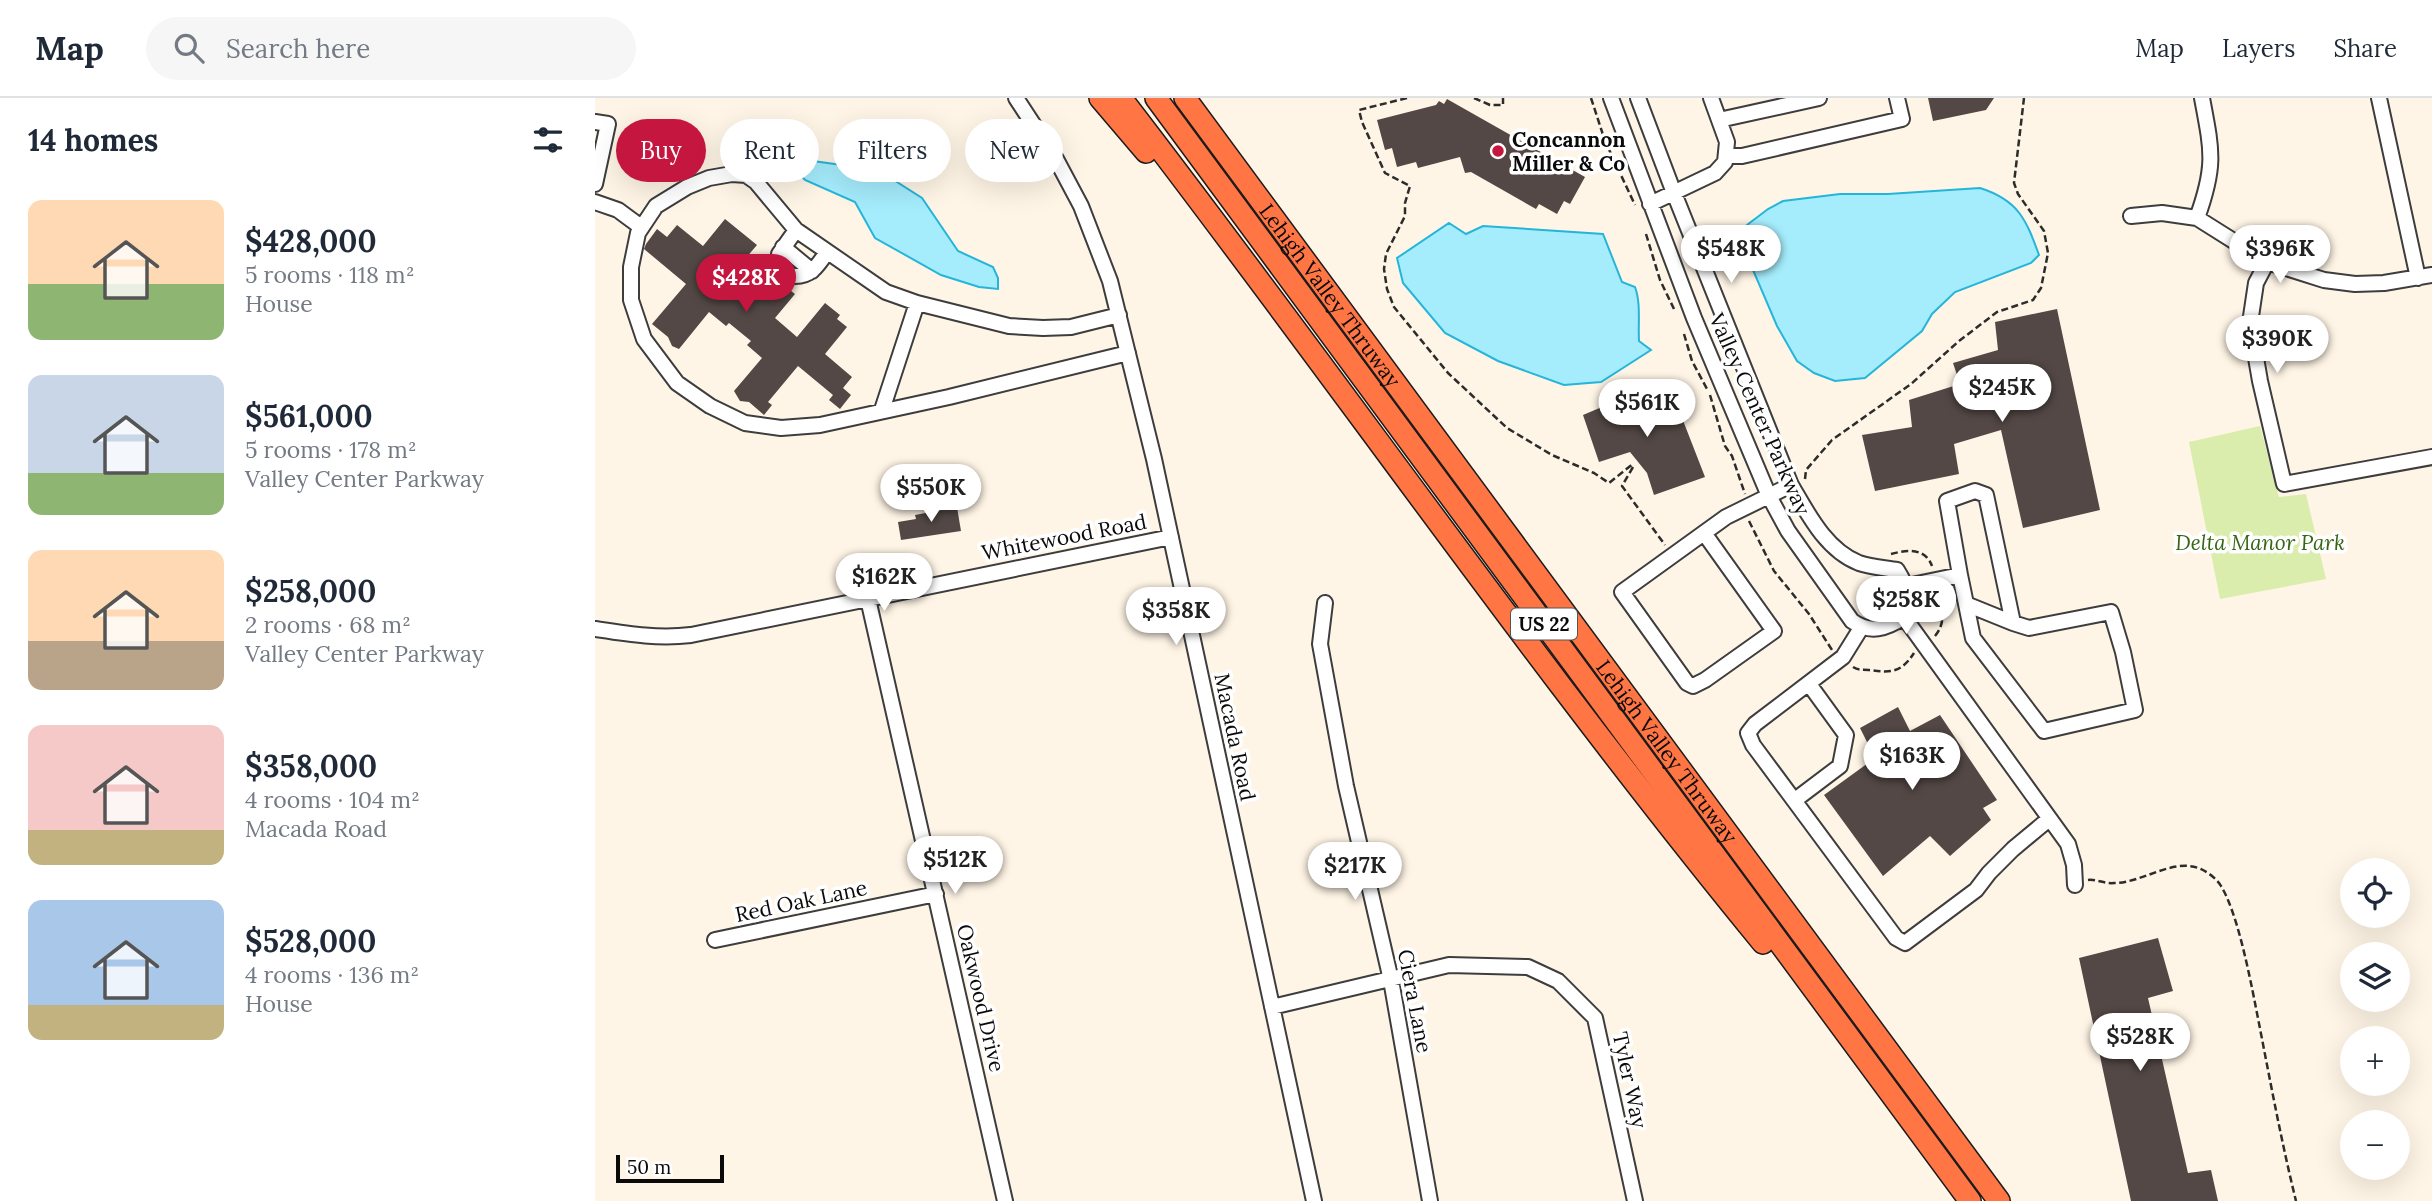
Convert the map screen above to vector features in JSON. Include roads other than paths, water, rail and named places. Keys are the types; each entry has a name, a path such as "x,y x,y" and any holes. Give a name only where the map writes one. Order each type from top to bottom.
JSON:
{"highway":[{"path":"1100,98 1294,327"},
{"path":"1121,98 1538,657 1722,893 1932,1150"},
{"name":"Lehigh Valley Thruway","path":"1156,98 1970,1201"},
{"name":"Lehigh Valley Thruway","path":"1185,98 1999,1201"},
{"path":"1199,98 1246,181"}],"street":[{"name":"Macada Road","path":"1016,98 1056,159 1081,206 1102,255 1119,315 1171,537 1314,1201"},
{"name":"Valley Center Parkway","path":"1611,98 1646,188 1643,206 1769,496 1787,531 1852,621 1861,628"},
{"name":"Valley Center Parkway","path":"1638,98 1791,485 1817,528 1837,548 1859,563 1897,570 1907,586"},
{"path":"1643,206 1715,173 1725,162 1727,142 1711,98"},
{"path":"1719,120 1819,98"},
{"path":"1726,156 1742,156 1902,119 1897,98"},
{"path":"2197,218 2208,187 2212,158 2202,98"},
{"path":"2131,216 2162,213 2197,218 2267,262 2324,280 2355,284 2425,276 2379,98"},
{"path":"595,122 608,124 595,184"},
{"path":"1119,315 1071,327 1009,326 916,303 886,292 796,230 756,182 746,175 732,174 709,178 687,187 656,206 638,233 631,267 631,300 644,339 677,383 722,412 745,423 781,428 820,425 1128,353"},
{"path":"595,202 618,210 641,227"},
{"path":"783,266 779,254 796,230"},
{"path":"783,247 812,271"},
{"path":"795,276 806,276 827,252"},
{"path":"2267,262 2256,283 2250,323 2260,381 2284,484 2432,457"},
{"path":"882,410 916,303"},
{"path":"1704,533 1775,631 1693,686 1687,683 1622,592 1726,517 1791,485"},
{"path":"1966,604 2013,623 2029,628 2111,612 2123,652 2135,710 2044,731 1973,638 1966,604 1948,501 1975,491 1986,495 2013,623"},
{"name":"Whitewood Road","path":"595,629 669,638 1171,537"},
{"path":"1961,575 1907,586 1903,617 2068,844 2074,865 2075,885"},
{"name":"Oakwood Drive","path":"868,599 1005,1201"},
{"name":"Ciera Lane","path":"1325,603 1320,644 1346,786 1391,980 1430,1201"},
{"path":"1903,617 1881,629 1861,628 1843,657 1755,724 1748,733 1753,745 1896,938 1905,943 1976,890 2013,849 2049,819"},
{"path":"1795,800 1840,766 1846,735 1809,684"},
{"name":"Red Oak Lane","path":"715,940 936,894"},
{"name":"Tyler Way","path":"1272,1007 1449,965 1528,967 1557,981 1595,1018 1635,1201"}],"water":[{"path":"819,162 833,164 833,182 897,182 922,198 958,251 993,267 998,278 998,289 979,287 941,275 875,238 855,202 810,182 819,182"},
{"path":"1980,188 2003,198 2019,212 2039,255 2031,263 1955,292 1932,314 1922,331 1865,378 1835,381 1814,373 1797,361 1777,326 1753,270 1747,245 1747,225 1783,201 1840,194"},
{"path":"1449,223 1466,234 1483,226 1603,234 1622,282 1635,287 1639,306 1639,341 1651,350 1601,382 1564,385 1498,361 1445,333 1403,283 1397,258"}],"place":[{"name":"Concannon Miller & Co","path":"1498,151"}],"park label":[{"name":"Delta Manor Park","path":"2260,542"}]}
